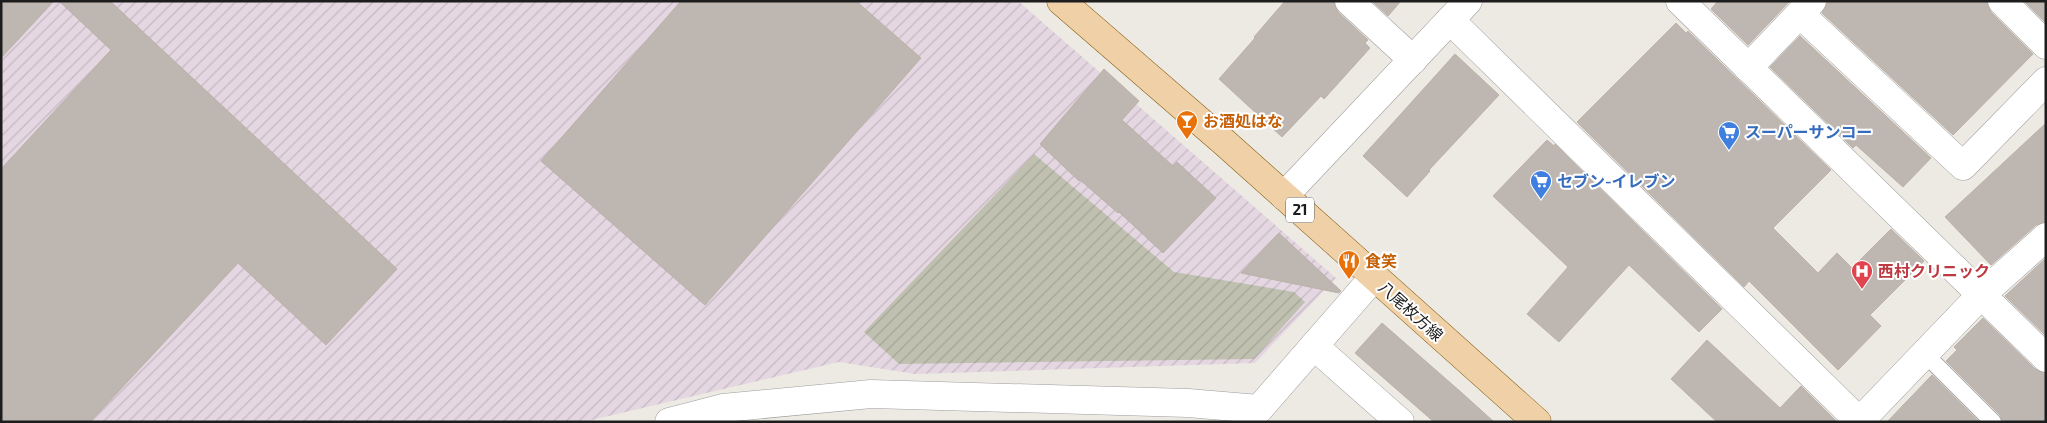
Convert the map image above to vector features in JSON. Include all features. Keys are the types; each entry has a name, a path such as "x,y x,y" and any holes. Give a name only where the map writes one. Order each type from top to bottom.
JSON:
{"main road":[{"name":"八尾枚方線","path":"1061,1 1284,196 1537,422"}],"street":[{"path":"1350,1 1413,60"},
{"path":"1680,1 2046,358"},
{"path":"2002,1 2046,45"},
{"path":"1748,68 1806,8 1963,166 2046,81"},
{"path":"1284,196 1459,10 1860,422 1981,295 2046,236"},
{"path":"669,422 722,408 871,394 1180,413 1258,415 1314,346 1374,277"},
{"path":"1314,346 1400,422"}],"lane":[{"path":"1925,354 1993,422"}],"shaded area":[{"path":"1,1 1018,1 1336,278 1255,363 915,374 839,362 583,422 1,422"},
{"path":"1034,154 1174,272 1294,292 1305,302 1254,359 899,364 864,332"}],"building":[{"path":"1,1 54,1 1,58"},
{"path":"59,1 110,1 397,269 326,345 238,263 90,422 1,422 1,169 111,50"},
{"path":"681,1 856,1 921,58 705,305 541,161"},
{"path":"1285,1 1334,1 1338,12 1368,40 1365,43 1370,48 1324,99 1321,96 1282,137 1219,79"},
{"path":"1372,1 1401,1 1388,16"},
{"path":"1718,1 1790,1 1748,45 1711,9"},
{"path":"1827,1 1987,1 1991,12 2033,54 1953,135 1822,13"},
{"path":"2024,1 2046,1 2046,23"},
{"path":"1676,23 1686,33 1688,31 1831,170 1773,228 1818,273 1837,253 1852,268 1891,229 1924,261 1870,315 1881,326 1838,370 1749,281 1744,287 1577,122"},
{"path":"1800,36 1931,158 1903,187 1856,145 1853,148 1770,67"},
{"path":"1455,54 1499,95 1429,170 1407,197 1363,156"},
{"path":"1104,69 1139,101 1122,120 1173,166 1177,162 1216,198 1163,253 1119,212 1079,181 1040,144"},
{"path":"2046,123 2046,222 2036,225 1991,265 1945,217"},
{"path":"1547,140 1554,146 1555,144 1722,309 1699,332 1629,265 1559,342 1527,314 1568,267 1493,196"},
{"path":"1279,233 1341,291 1339,293 1241,273"},
{"path":"2046,258 2046,336 2005,296"},
{"path":"1983,318 2035,369 2046,373 2046,422 2003,422 2000,415 1946,361 1957,350 1954,347"},
{"path":"1382,323 1494,422 1434,422 1355,353"},
{"path":"1707,340 1780,408 1801,386 1837,422 1717,422 1671,379"},
{"path":"1932,375 1979,422 1887,422"}],"place":[{"name":"お酒処はな","path":"1187,140"},
{"name":"スーパーサンコー","path":"1729,151"},
{"name":"セブン-イレブン","path":"1541,200"},
{"name":"食笑","path":"1349,280"},
{"name":"西村クリニック","path":"1862,290"}]}
